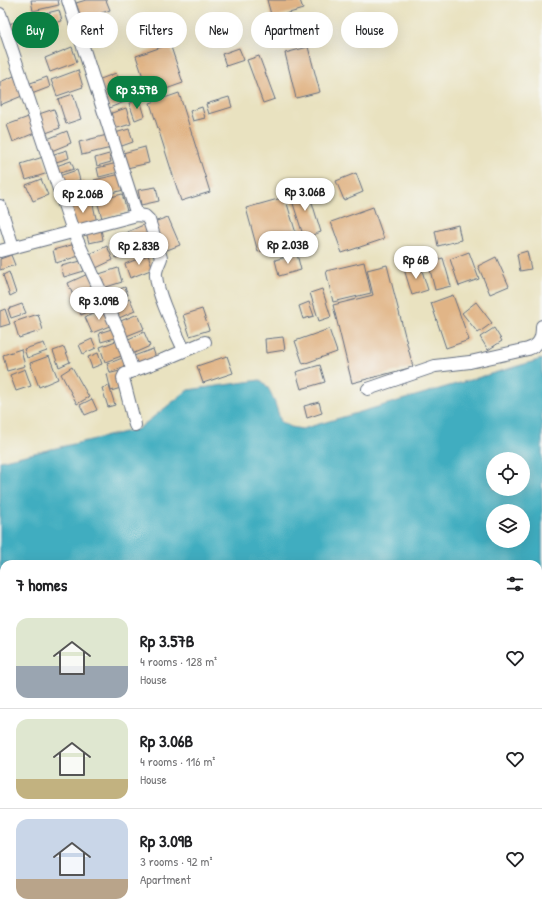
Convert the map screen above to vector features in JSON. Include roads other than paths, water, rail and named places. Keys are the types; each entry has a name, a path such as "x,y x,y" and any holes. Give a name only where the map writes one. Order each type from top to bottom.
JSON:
{"street":[{"path":"68,0 137,215"},
{"path":"0,14 73,231 120,334 133,371"},
{"path":"0,206 13,247"},
{"path":"0,251 137,215 145,216 149,220 161,258 156,276 160,293 184,350"},
{"path":"368,389 435,366 470,362 528,349 536,346 540,340 542,326"},
{"path":"135,425 123,378 125,374 205,342"}],"water":[{"path":"542,359 542,560 0,560 0,461 138,429 188,390 260,380 270,392 281,422 291,427 302,429"}]}
